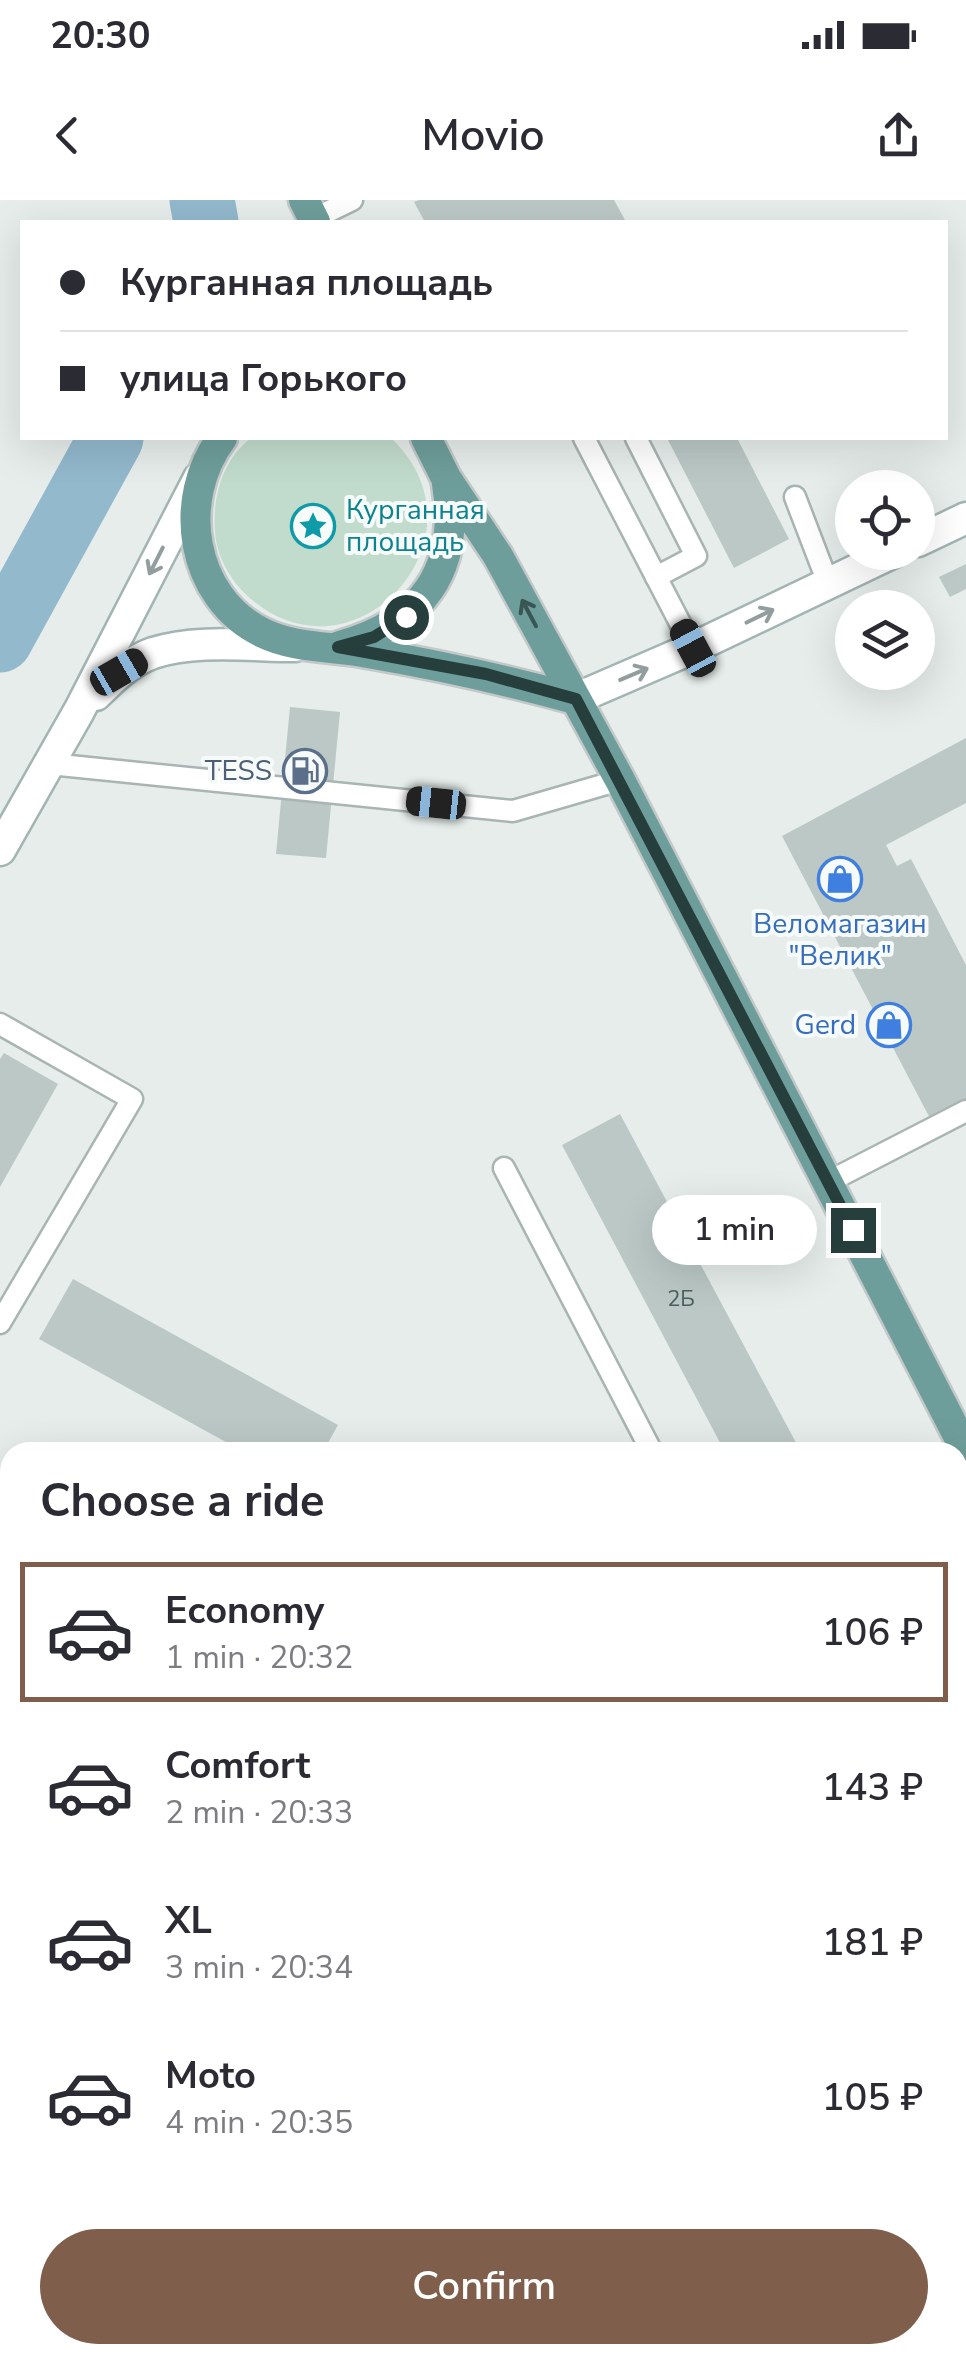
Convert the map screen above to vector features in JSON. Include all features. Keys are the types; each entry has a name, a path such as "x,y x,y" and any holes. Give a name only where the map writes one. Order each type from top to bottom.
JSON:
{"main road":[{"path":"0,850 50,764 221,440"},
{"path":"426,440 446,478 498,556 620,780 962,1442"},
{"path":"201,474 193,516 199,556 216,592 244,621 299,646"},
{"path":"338,647 374,637 406,617 431,588 447,553 450,534 452,515 446,478"},
{"path":"935,533 966,518"},
{"path":"79,710 119,672 150,654 185,646 338,647 486,674 576,699 857,570"}],"lane":[{"path":"311,216 352,200"},
{"path":"585,440 693,648"},
{"path":"637,440 696,556 656,577"},
{"path":"796,497 828,584"},
{"path":"50,764 513,811 620,780"},
{"path":"0,1024 132,1100 0,1324"},
{"path":"828,1182 966,1112"},
{"path":"504,1168 647,1442"}],"green space":[{"path":"249,440 392,440 419,476 427,517 420,555 399,589 369,613 332,625 291,622 244,593 222,561 214,520 221,481"}],"building":[{"path":"614,200 625,220 424,220 414,202"},
{"path":"668,440 738,440 789,539 734,568"},
{"path":"966,564 966,589 950,597 939,577"},
{"path":"290,707 340,712 326,858 276,854"},
{"path":"966,738 966,803 886,845 897,866 911,859 966,965 966,1106 933,1124 782,836"},
{"path":"4,1053 58,1084 0,1187 0,1059"},
{"path":"620,1114 796,1442 720,1442 562,1145"},
{"path":"73,1279 338,1425 329,1442 226,1442 39,1339"}],"waterway":[{"path":"202,200 206,220"},
{"path":"0,640 110,440"}],"place":[{"name":"Курганная площадь","path":"313,526"},
{"name":"TESS","path":"305,771"},
{"name":"Веломагазин \"Велик\"","path":"840,879"},
{"name":"Gerd","path":"889,1025"}],"route":[{"path":"406,617 374,637 338,647 486,674 576,699 853,1230"}]}
